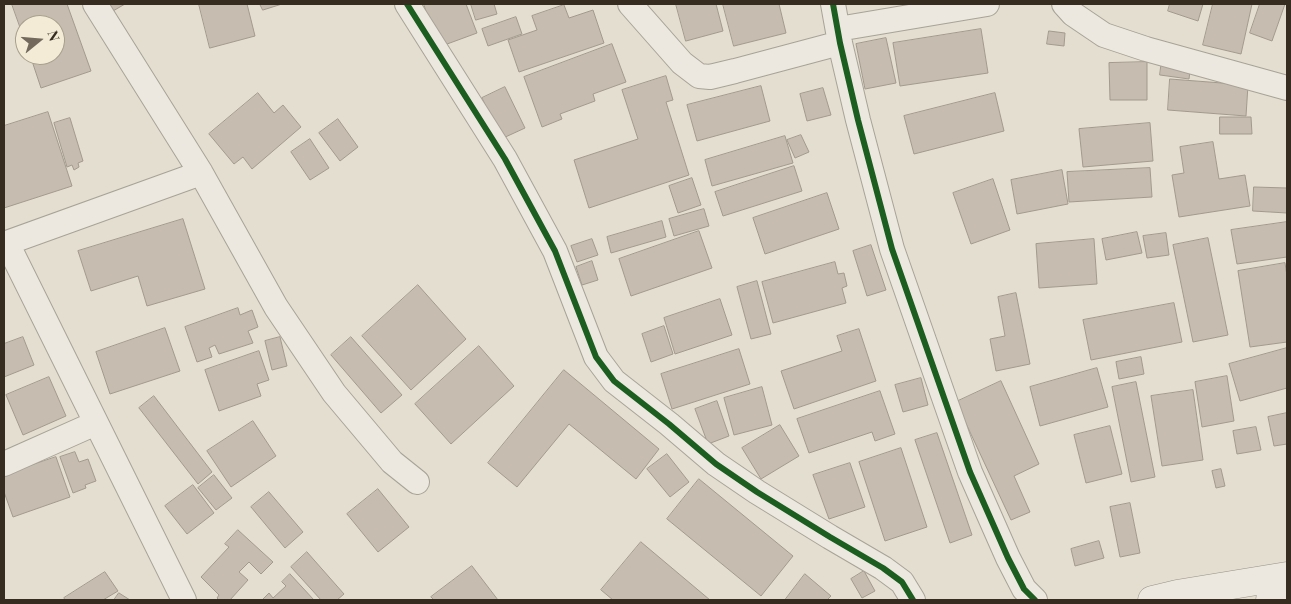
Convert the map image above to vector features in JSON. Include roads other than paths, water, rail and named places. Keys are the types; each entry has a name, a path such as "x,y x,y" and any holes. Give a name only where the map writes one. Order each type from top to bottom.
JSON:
{"main road":[{"path":"1152,600 1177,594 1287,576"},
{"path":"1270,600 1287,597"}],"street":[{"path":"95,4 201,173 276,307 334,393 392,462 417,482"},
{"path":"407,4 505,159 555,251 596,357 614,381 716,464 902,582 913,600"},
{"path":"630,4 682,63 699,76 710,77 735,71 839,36 987,4"},
{"path":"833,4 858,120 892,249 970,472 1008,558 1024,589 1035,600"},
{"path":"1064,4 1073,14 1104,35 1146,49 1287,88"},
{"path":"184,600 5,243 201,173"},
{"path":"4,464 96,424"}]}
